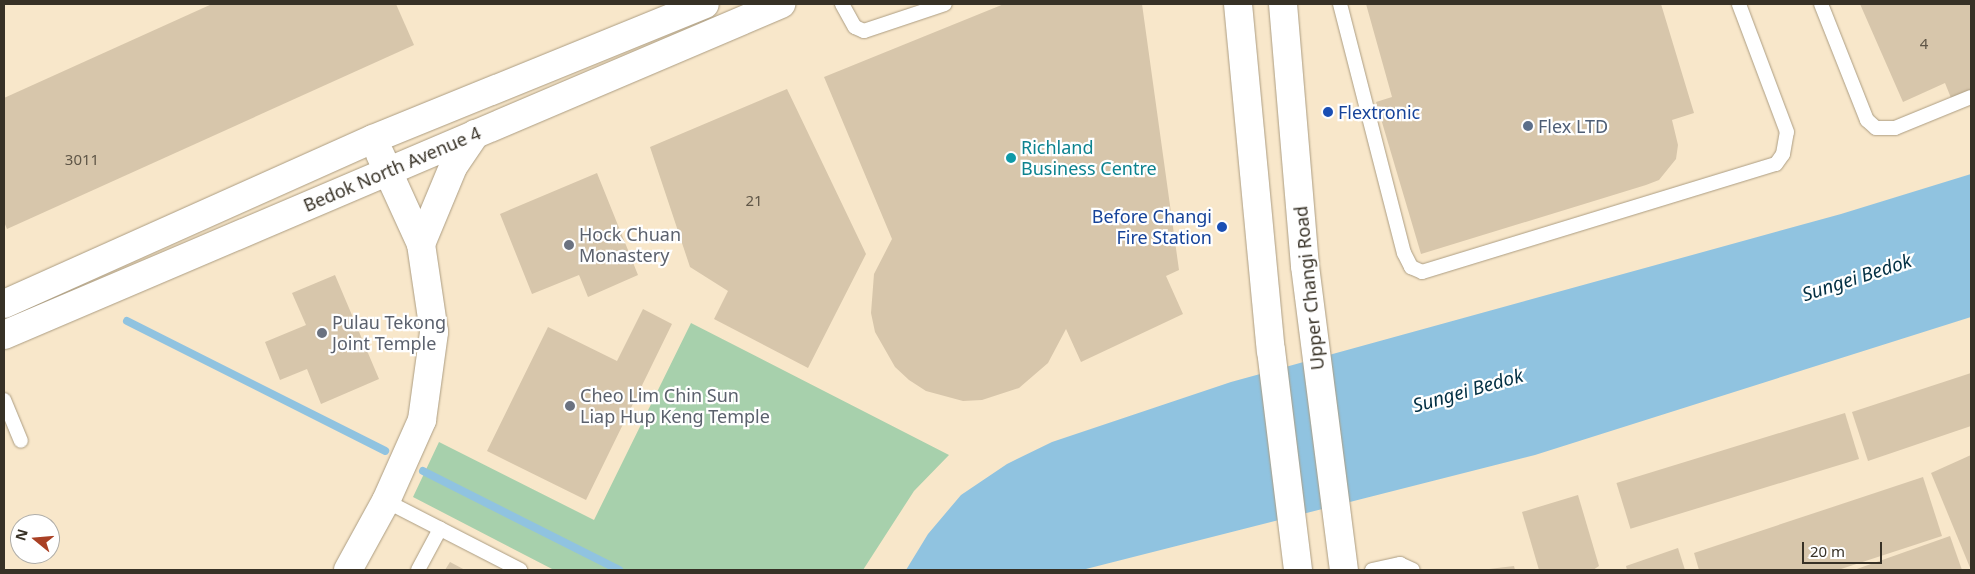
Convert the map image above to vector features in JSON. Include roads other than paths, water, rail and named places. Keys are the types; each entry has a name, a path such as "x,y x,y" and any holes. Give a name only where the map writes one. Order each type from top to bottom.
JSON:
{"street":[{"name":"Bedok North Avenue 4","path":"4,304 373,139 705,4"},
{"name":"Bedok North Avenue 4","path":"4,335 387,170 782,4"},
{"path":"1238,4 1272,359 1298,570"},
{"name":"Upper Changi Road","path":"1283,4 1314,348 1339,516 1344,570"},
{"path":"421,244 453,167 475,134"},
{"path":"348,570 386,501 422,420 434,332 421,244 373,139"}],"lane":[{"path":"842,4 855,27 864,32 945,4"},
{"path":"1340,4 1404,253 1411,267 1422,272 1776,164 1783,154 1787,132 1739,4"},
{"path":"1822,4 1867,120 1876,128 1895,128 1971,98"},
{"path":"4,400 22,441"},
{"path":"386,501 520,570"},
{"path":"418,570 440,529"},
{"path":"1372,570 1400,564 1413,570"}],"water":[{"name":"Sungei Bedok","path":"1971,174 1971,317 1535,455 1082,570 906,570 928,534 961,495 1007,464 1052,442 1231,382 1841,214"}],"waterway":[{"path":"127,321 385,451"},
{"path":"423,471 619,570"}],"place":[{"name":"Flextronic","path":"1328,112"},
{"name":"Flex LTD","path":"1528,126"},
{"name":"Richland Business Centre","path":"1011,158"},
{"name":"Before Changi Fire Station","path":"1222,227"},
{"name":"Hock Chuan Monastery","path":"569,245"},
{"name":"Pulau Tekong Joint Temple","path":"322,333"},
{"name":"Cheo Lim Chin Sun Liap Hup Keng Temple","path":"570,406"}]}
